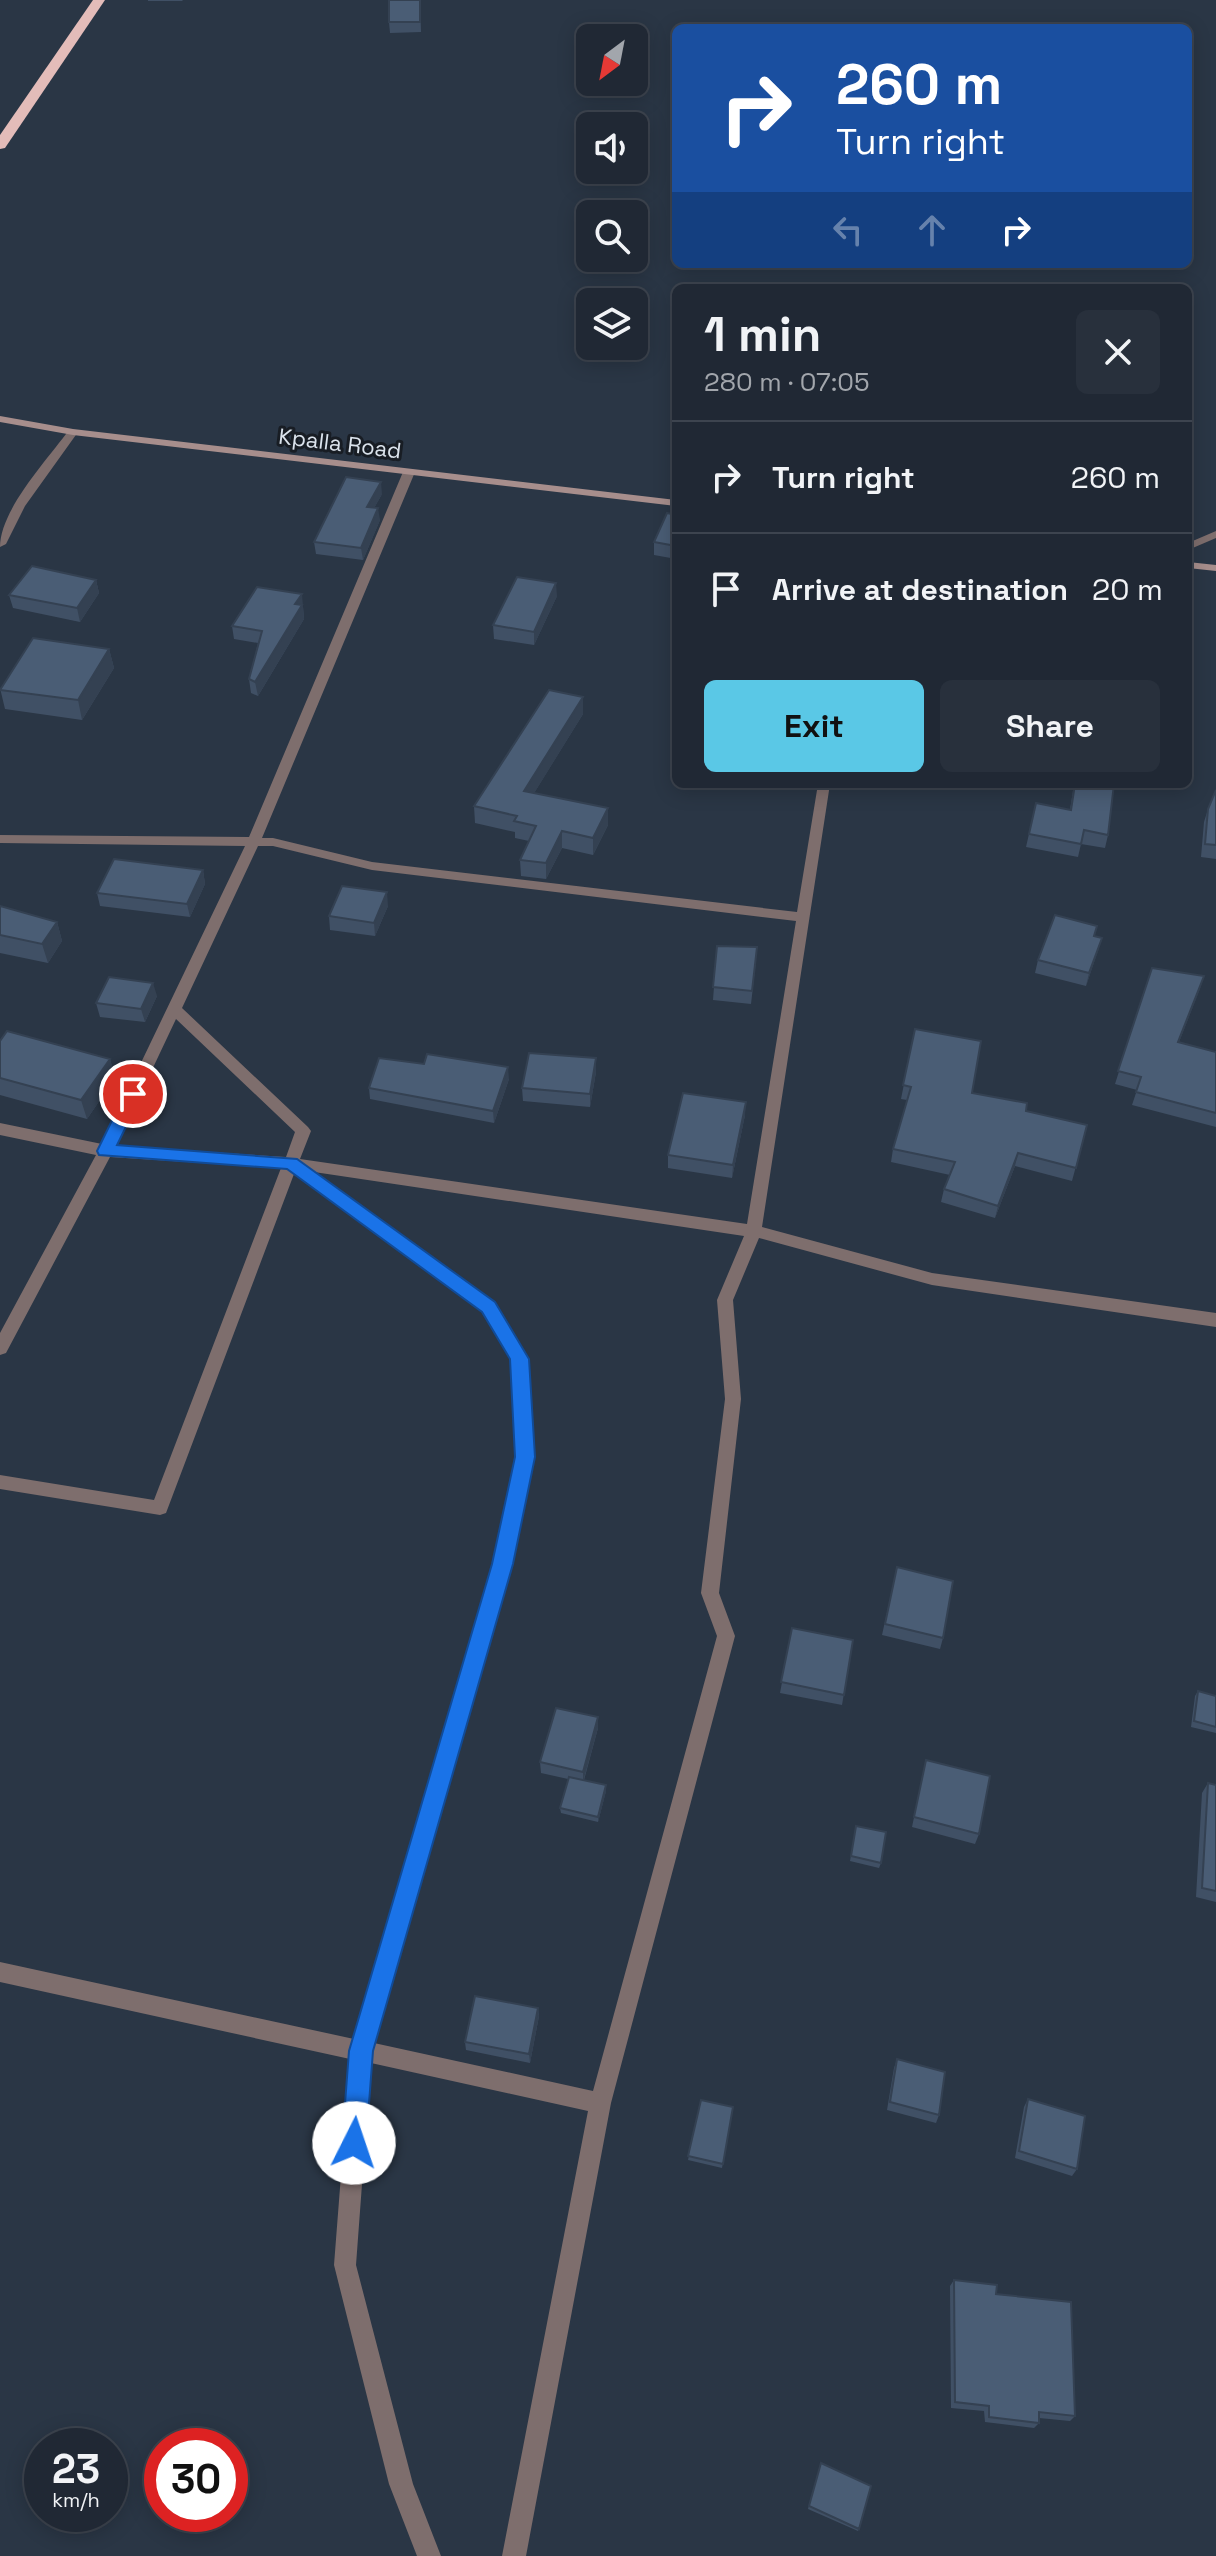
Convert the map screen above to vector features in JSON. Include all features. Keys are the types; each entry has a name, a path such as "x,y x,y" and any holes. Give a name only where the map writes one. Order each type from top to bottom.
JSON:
{"highway":[{"path":"0,145 99,0"}],"street":[{"name":"Kpalla Road","path":"0,419 73,432 672,503"},
{"path":"0,544 20,506 73,432"},
{"path":"0,1348 106,1151 254,841 409,472"},
{"path":"1192,545 1216,534"},
{"path":"1192,565 1216,568"},
{"path":"514,2556 600,2103 726,1636 710,1593 733,1399 725,1300 754,1231 823,788"},
{"path":"0,839 273,842 372,866 803,917"},
{"path":"0,1482 160,1508 303,1131 175,1010"},
{"path":"0,1129 106,1151 290,1163 754,1231 932,1279 1216,1320"},
{"path":"290,1163 488,1307 519,1359 525,1457 503,1564 361,2051 345,2265 401,2484 429,2556"},
{"path":"0,1972 600,2103"}],"building":[{"path":"389,0 420,0 420,22 389,22"},
{"path":"346,477 381,482 367,507 378,508 361,548 314,542"},
{"path":"667,513 672,514 672,545 654,542"},
{"path":"32,566 96,580 77,608 9,595"},
{"path":"517,577 556,583 534,632 493,625"},
{"path":"257,587 302,594 295,604 302,605 255,682 249,679 262,631 232,626"},
{"path":"33,638 109,649 78,700 0,690"},
{"path":"549,690 583,697 524,791 608,808 593,838 562,831 546,863 520,860 536,826 514,821 517,816 474,806"},
{"path":"1074,788 1114,788 1108,835 1084,830 1081,844 1029,834 1036,803 1071,810"},
{"path":"1216,790 1216,845 1205,844 1208,809"},
{"path":"114,859 203,870 187,904 97,893"},
{"path":"342,886 387,892 374,923 329,916"},
{"path":"0,906 57,922 42,944 0,935"},
{"path":"1055,915 1097,926 1094,936 1102,938 1089,973 1038,960"},
{"path":"717,946 757,947 752,991 713,987"},
{"path":"1152,968 1204,976 1178,1042 1216,1052 1216,1113 1136,1092 1141,1077 1118,1071"},
{"path":"109,977 153,983 141,1009 96,1003"},
{"path":"915,1029 981,1041 972,1093 1027,1103 1026,1111 1087,1125 1076,1168 1018,1153 998,1206 944,1189 955,1162 893,1149 911,1087 903,1085"},
{"path":"7,1031 110,1059 81,1100 0,1078 0,1041"},
{"path":"529,1053 596,1058 590,1094 522,1088"},
{"path":"427,1054 508,1067 493,1111 369,1088 379,1058 424,1064"},
{"path":"683,1093 746,1102 733,1165 668,1155"},
{"path":"897,1567 953,1581 943,1638 885,1624"},
{"path":"792,1628 853,1640 844,1695 781,1682"},
{"path":"1198,1691 1216,1696 1216,1727 1194,1721"},
{"path":"556,1708 598,1717 583,1772 540,1762"},
{"path":"926,1760 990,1776 979,1834 914,1817"},
{"path":"569,1777 606,1785 598,1817 560,1808"},
{"path":"1208,1783 1216,1785 1216,1891 1202,1888"},
{"path":"856,1826 886,1832 881,1863 851,1856"},
{"path":"475,1996 538,2008 529,2054 465,2042"},
{"path":"897,2059 945,2072 939,2115 890,2102"},
{"path":"1028,2099 1085,2116 1077,2169 1019,2151"},
{"path":"701,2100 733,2107 723,2164 688,2156"},
{"path":"954,2280 997,2285 996,2294 1071,2302 1075,2416 1039,2412 1039,2423 989,2417 989,2406 955,2402"},
{"path":"821,2463 871,2486 859,2529 809,2506"}],"route":[{"path":"133,1094 106,1151 290,1163 488,1307 519,1359 525,1457 503,1564 361,2051 354,2143"}]}
